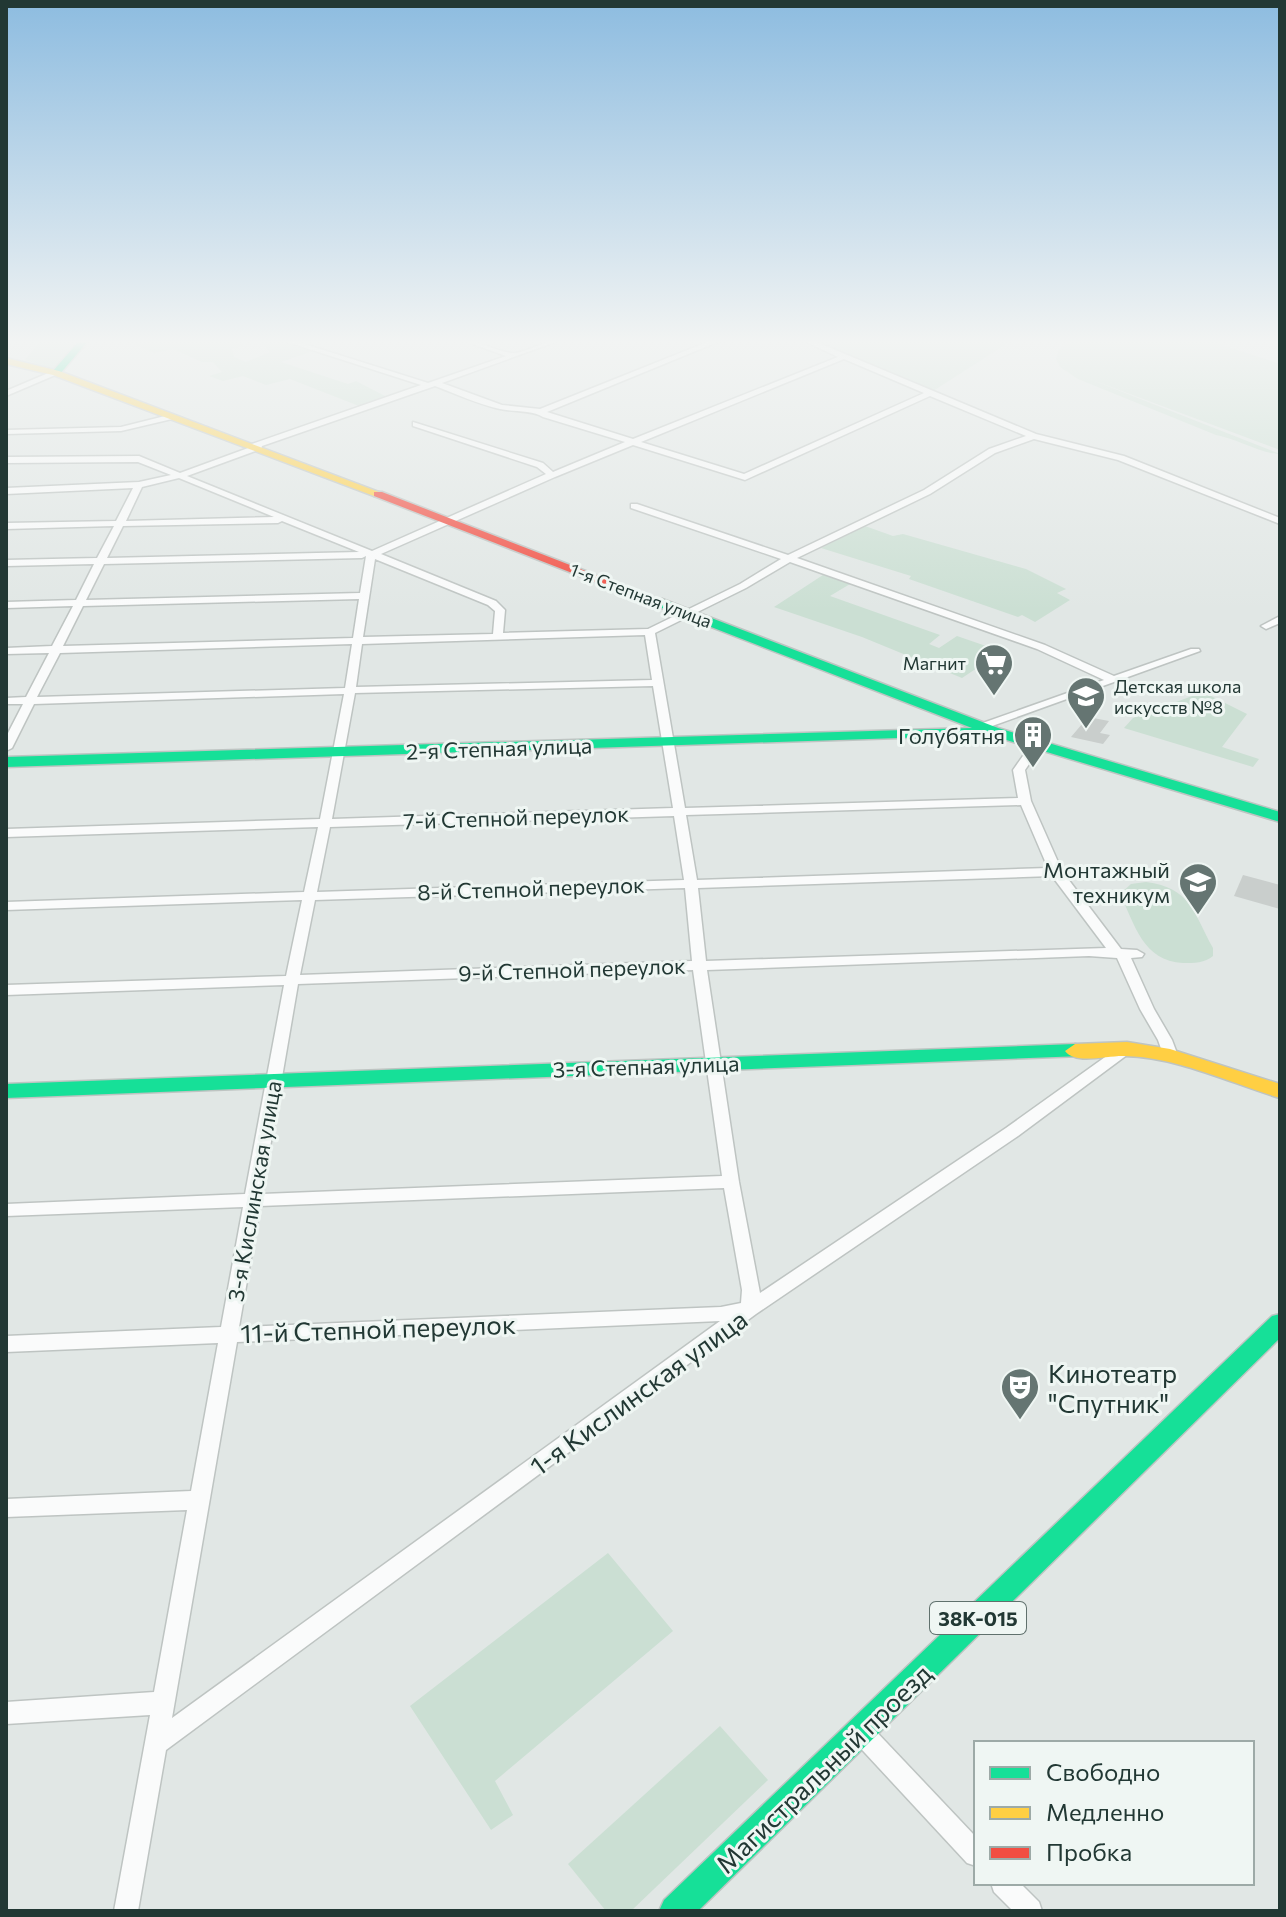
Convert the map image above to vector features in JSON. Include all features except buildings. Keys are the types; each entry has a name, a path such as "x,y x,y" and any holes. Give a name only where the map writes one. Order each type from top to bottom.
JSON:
{"street":[{"path":"6,432 65,430"},
{"name":"1-я Степная улица","path":"208,430 987,729 1280,817"},
{"path":"6,491 139,485 178,476 303,430"},
{"path":"436,430 540,465 552,475"},
{"path":"598,430 745,477 847,430"},
{"path":"6,563 371,555 552,475 665,430"},
{"path":"1020,430 1121,458 1280,521"},
{"path":"6,651 650,632 790,558 927,492 992,451 1033,436"},
{"path":"6,460 132,457 498,606 498,637"},
{"path":"6,748 139,485"},
{"path":"634,506 1041,647 1113,680"},
{"path":"6,526 283,520"},
{"name":"3-я Кислинская улица","path":"126,1911 292,979 340,752 371,555"},
{"path":"6,605 366,596"},
{"path":"1280,619 1266,626 1280,633"},
{"path":"650,632 691,882 699,964 731,1182 751,1290 750,1309"},
{"path":"987,729 1195,651"},
{"path":"6,701 660,683"},
{"name":"2-я Степная улица","path":"6,762 670,743 987,729"},
{"path":"1036,745 1019,770 1025,801 1056,872 1125,953 1170,1056"},
{"name":"7-й Степной переулок","path":"6,833 1025,801"},
{"name":"8-й Степной переулок","path":"6,906 1056,872"},
{"name":"9-й Степной переулок","path":"6,990 699,964 1125,953"},
{"name":"3-я Степная улица","path":"6,1091 1127,1049 1170,1056 1280,1091"},
{"name":"1-я Кислинская улица","path":"155,1744 750,1309 1012,1132 1127,1049"},
{"path":"6,1210 731,1182"},
{"name":"11-й Степной переулок","path":"6,1344 721,1314 750,1309"},
{"name":"Магистральный проезд","path":"675,1911 1280,1323"},
{"path":"6,1508 199,1500"},
{"path":"6,1713 163,1703"},
{"path":"860,1732 974,1852"},
{"path":"1005,1885 1030,1911"}],"green space":[{"path":"1205,430 1220,430 1280,454 1266,452"},
{"path":"1228,430 1280,430 1280,450"},
{"path":"865,526 893,536 903,534 1026,569 1066,589 1057,593 1070,600 1035,622 1022,615 1018,617 909,579 911,576 821,548"},
{"path":"823,575 850,584 830,596 940,635 929,644 939,648 957,636 986,646 981,651 995,656 962,678 862,637 774,607"},
{"path":"1203,692 1247,714 1222,747 1259,759 1253,767 1124,728 1133,718"},
{"path":"1146,882 1161,885 1182,896 1195,913 1213,948 1213,956 1195,963 1183,963 1169,961 1149,948 1136,929 1120,894 1131,884"},
{"path":"608,1553 673,1631 495,1781 513,1815 491,1830 410,1706"},
{"path":"720,1726 768,1780 631,1911 606,1911 568,1864"}],"traffic: fast":[{"path":"662,603 993,731 1280,817"},
{"path":"6,762 985,732"},
{"path":"6,1091 1075,1051"},
{"path":"675,1911 1280,1323"}],"traffic: slow":[{"path":"209,430 378,494"},
{"path":"1075,1051 1127,1049 1170,1056 1280,1091"}],"traffic: jam":[{"path":"378,494 662,603"}],"place":[{"name":"Магнит","path":"994,697"},
{"name":"Детская школа искусств №8","path":"1086,730"},
{"name":"Голубятня","path":"1033,769"},
{"name":"Монтажный техникум","path":"1198,916"},
{"name":"Кинотеатр \"Спутник\"","path":"1020,1421"}]}
